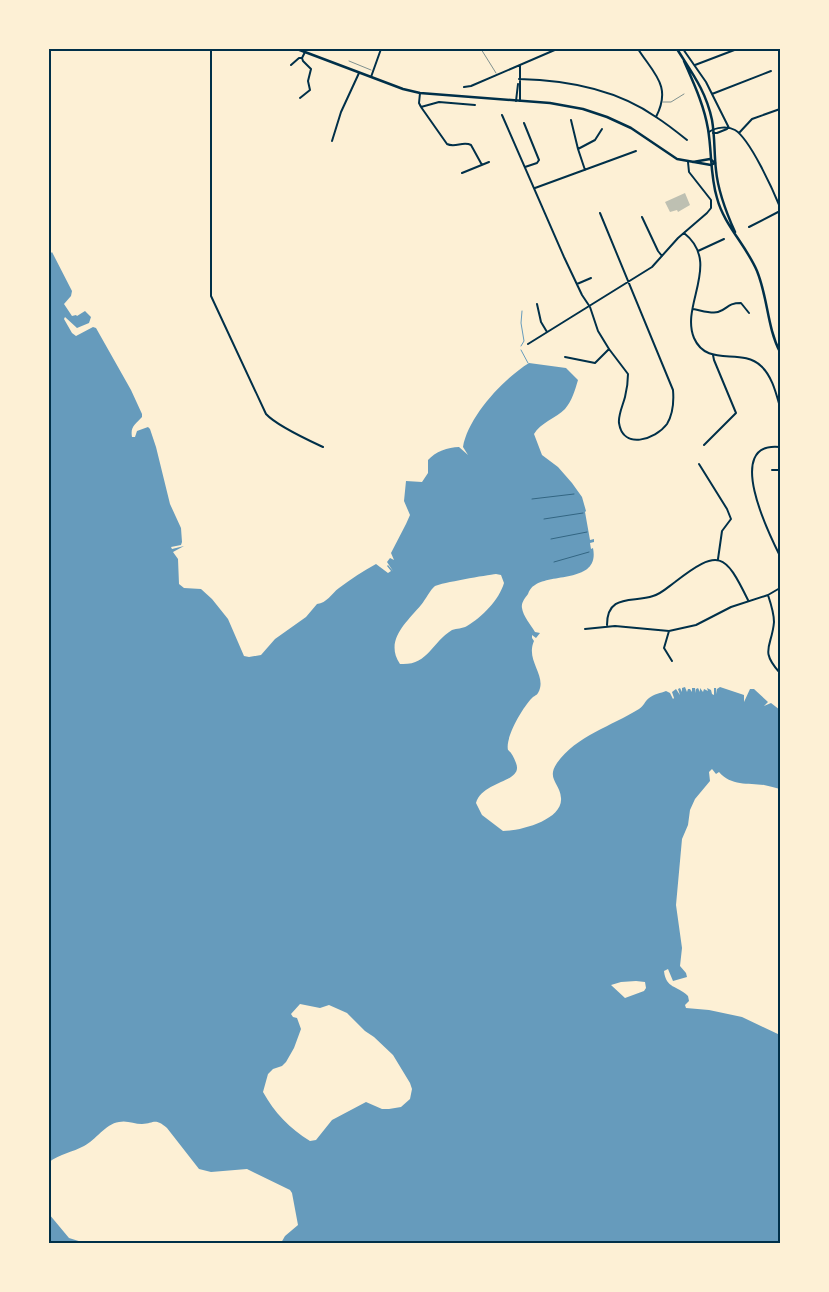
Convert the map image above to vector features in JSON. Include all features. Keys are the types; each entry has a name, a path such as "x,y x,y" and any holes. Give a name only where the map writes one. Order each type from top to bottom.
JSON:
{"main road":[{"path":"297,49 403,90 569,106 596,113 631,128 673,157 711,166 715,163"},
{"path":"676,49 697,79 704,96 714,134 717,181 723,203 757,271 769,324 780,352"},
{"path":"684,61 700,95 709,132 710,159 719,206 724,217 740,240"},
{"path":"690,162 710,159 715,163"}],"street":[{"path":"211,49 211,296 266,414 269,418 323,448"},
{"path":"370,77 381,49"},
{"path":"464,87 471,86 556,49"},
{"path":"638,49 662,85 663,102 656,117"},
{"path":"683,49 712,94 729,128 739,134 762,167 780,207"},
{"path":"694,65 737,49"},
{"path":"291,65 298,58 302,58 305,52"},
{"path":"300,98 310,90 308,81 312,71 302,58"},
{"path":"516,101 520,65"},
{"path":"712,94 771,71"},
{"path":"332,141 341,112 354,80 359,73"},
{"path":"519,79 520,101"},
{"path":"519,79 555,81 592,88 623,99 656,117 688,140"},
{"path":"420,93 419,103 421,107 447,144 451,146 471,145 482,165"},
{"path":"421,107 440,102 475,105"},
{"path":"739,134 752,119 780,109"},
{"path":"502,115 577,284 590,307 598,332 628,374 618,420 620,429 631,438 647,439 656,435 670,418 674,400 673,390 600,213"},
{"path":"571,120 585,170"},
{"path":"524,123 539,160 538,163 525,168"},
{"path":"709,132 713,129 729,128"},
{"path":"709,132 714,134 729,128"},
{"path":"578,150 595,140 602,129"},
{"path":"534,188 636,151"},
{"path":"462,173 489,162"},
{"path":"528,344 652,267 684,233 707,213 711,204 709,197 689,172 690,162"},
{"path":"750,227 780,211"},
{"path":"642,216 662,256"},
{"path":"684,233 698,251 700,268 691,320 693,336 701,348 713,355 743,357 758,363 769,377 780,407"},
{"path":"698,251 724,239"},
{"path":"577,284 591,278"},
{"path":"693,309 714,313 728,305 740,303 750,313"},
{"path":"537,304 541,322 547,332"},
{"path":"565,357 595,363 609,349"},
{"path":"704,445 736,413 713,355"},
{"path":"780,447 767,448 761,452 754,459 752,473 765,525 780,556"},
{"path":"699,464 727,509 731,519 722,530 718,560"},
{"path":"772,470 780,470"},
{"path":"607,626 607,617 610,609 615,604 629,599 649,598 657,595 693,568 706,561 718,560 728,565 748,600"},
{"path":"585,629 607,626 669,631 696,625 731,607 768,595 780,588"},
{"path":"768,595 772,604 774,623 768,650 769,659 780,673"},
{"path":"669,631 664,648 672,661"}],"lane":[{"path":"481,49 496,74"},
{"path":"348,61 373,70"},
{"path":"663,102 671,102 684,94"}],"path":[{"path":"532,499 574,494"},
{"path":"544,519 583,512"},
{"path":"551,539 586,532"},
{"path":"554,562 589,552"}],"water":[{"path":"52,252 72,291 71,296 64,304 72,316 77,316 85,311 91,317 89,323 77,328 65,317 64,319 72,333 76,336 93,327 96,328 131,390 142,414 142,417 133,428 132,437 135,437 137,431 148,427 150,429 170,504 181,528 181,545 171,547 172,549 184,546 173,552 178,559 179,584 184,588 201,589 212,599 228,619 244,656 261,655 275,639 306,617 317,604 326,600 357,575 376,564 388,573 391,571 388,565 393,571 387,562 390,558 394,560 391,553 410,515 404,501 406,481 422,482 428,473 428,460 442,451 459,447 468,455 463,447 472,423 488,400 508,379 529,363 566,368 578,380 565,409 540,427 534,434 542,455 558,467 582,497 590,540 594,539 594,542 590,543 591,549 593,548 593,559 589,567 582,572 543,581 535,585 530,589 524,601 522,606 524,614 535,632 540,633 536,638 532,635 534,641 532,655 539,674 540,687 537,695 528,702 520,715 509,738 508,750 512,754 517,770 509,778 486,790 480,795 476,803 482,815 503,831 520,829 548,818 560,806 560,793 554,781 553,773 557,763 565,754 595,732 642,707 647,699 666,691 670,693 673,699 672,692 676,689 680,695 678,689 680,688 682,692 682,688 685,687 687,692 690,689 692,692 692,688 695,688 696,693 698,688 700,692 700,688 703,692 704,689 708,691 707,688 714,695 714,688 716,688 717,694 717,689 720,687 744,695 744,702 750,689 754,689 768,702 764,706 771,703 780,710 780,789 764,785 734,782 719,772 716,774 712,769 709,772 710,781 695,799 690,810 688,825 682,839 676,905 682,948 680,966 687,977 673,981 668,969 664,971 667,981 688,996 689,1001 685,1005 686,1008 709,1010 742,1017 780,1035 780,1243 281,1243 285,1236 298,1225 290,1190 247,1169 211,1172 199,1169 167,1128 159,1123 142,1124 125,1121 114,1123 84,1146 49,1162 49,255","holes":["496,574 501,575 504,583 498,596 484,613 467,626 452,630 445,635 423,658 409,664 400,664 395,647 399,632 435,586","621,982 645,982 646,988 644,991 625,998 611,985","300,1004 320,1008 329,1005 347,1013 393,1055 410,1083 412,1089 410,1099 401,1107 389,1109 382,1109 366,1102 332,1120 316,1140 310,1141 283,1120 263,1092 268,1074 286,1062 301,1029 297,1018 291,1014"]},
{"path":"49,1214 69,1238 85,1243 49,1243"}],"building":[{"path":"685,193 690,205 678,212 677,210 670,212 665,202"}],"waterway":[{"path":"521,346 524,341 521,323 522,311"},
{"path":"521,350 528,363"}]}
